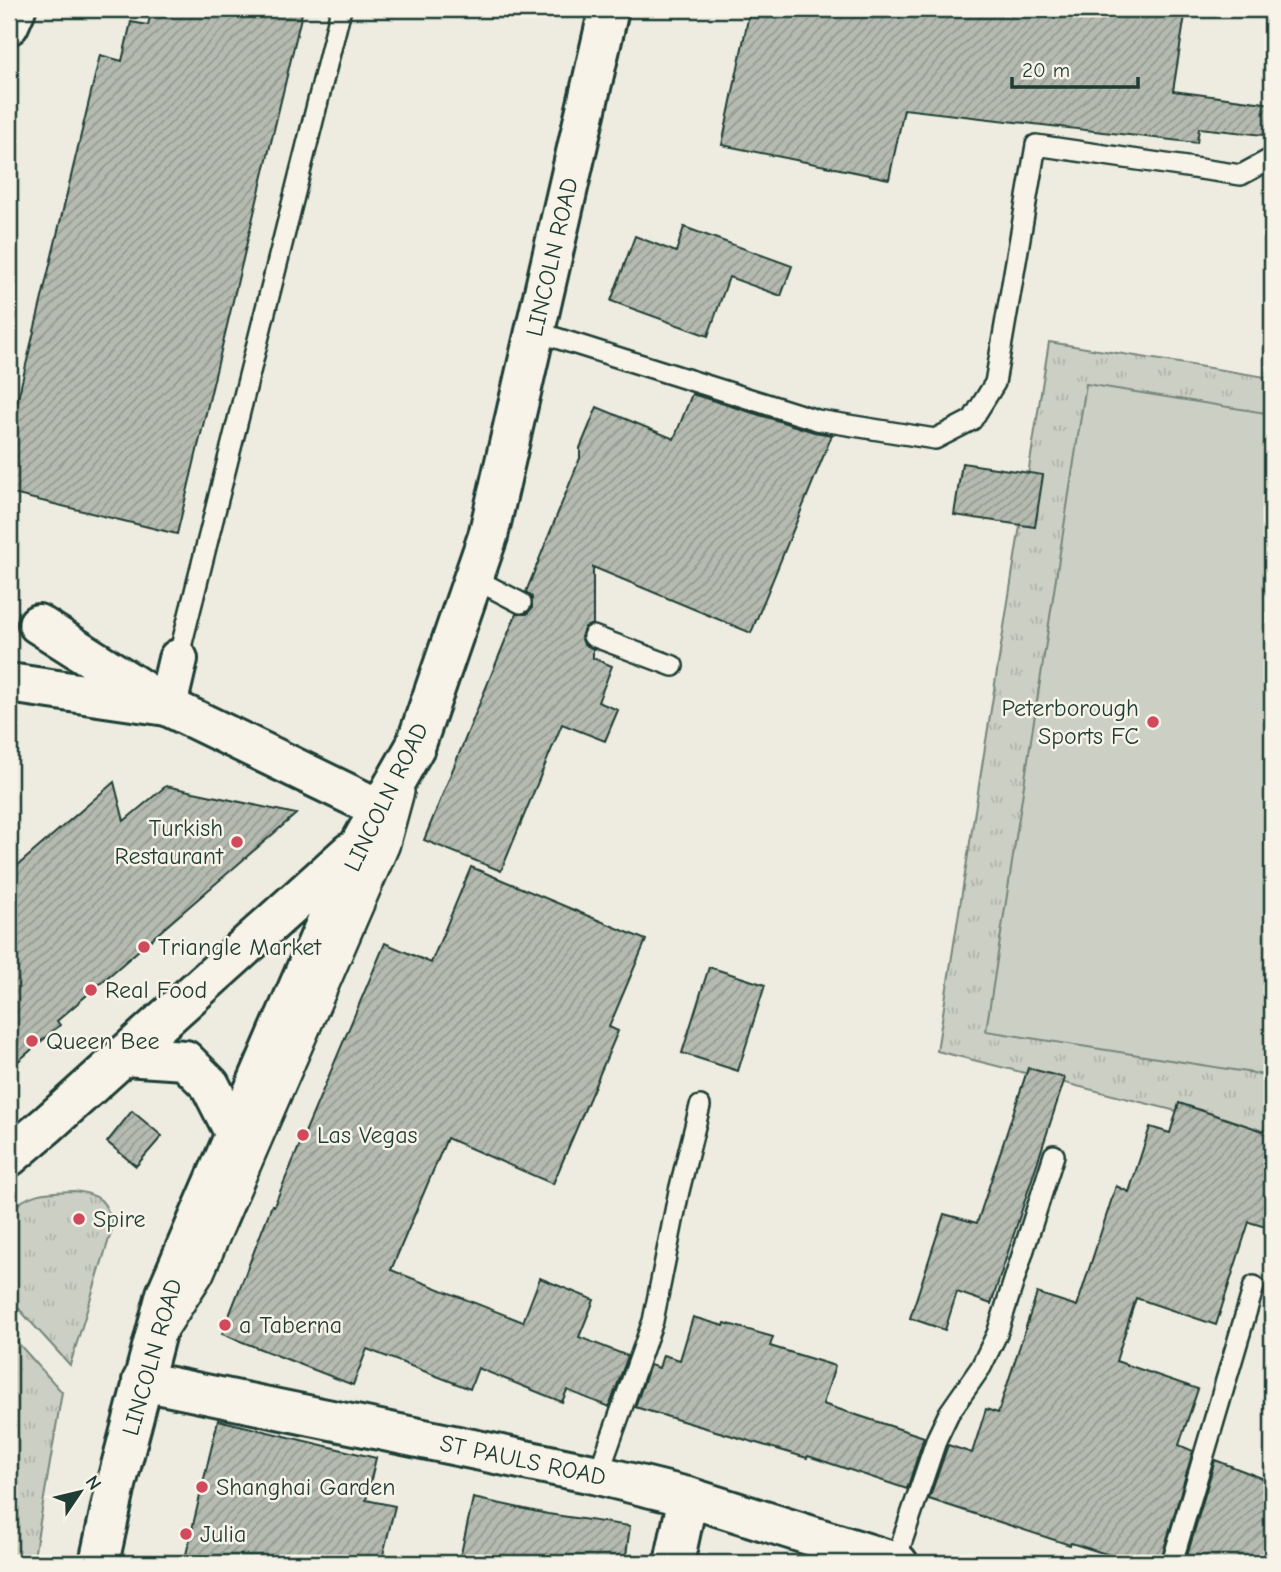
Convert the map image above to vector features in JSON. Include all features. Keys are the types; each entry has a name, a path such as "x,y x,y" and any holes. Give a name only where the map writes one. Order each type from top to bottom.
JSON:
{"street":[{"path":"9,25 16,9"},
{"name":"LINCOLN ROAD","path":"99,1563 166,1294 360,844 415,747 488,536 609,9"},
{"path":"38,624 167,706 380,809"},
{"path":"167,706 178,659"},
{"path":"9,683 167,706"},
{"path":"9,1157 360,844"},
{"path":"124,1056 185,1060 210,1085 235,1133"},
{"name":"ST PAULS ROAD","path":"146,1370 688,1497 896,1563"},
{"path":"674,1563 688,1497"}],"lane":[{"path":"178,659 341,9"},
{"path":"534,331 817,420 935,439 972,420 995,383 1036,145 1241,175 1272,158"},
{"path":"473,578 521,603"},
{"path":"593,636 673,666"},
{"path":"146,1370 203,1276 389,847 415,747"},
{"path":"598,1475 653,1321 699,1106"},
{"path":"896,1563 937,1438 949,1413 981,1367 997,1334 1054,1155"},
{"path":"1172,1563 1254,1286"}],"green space":[{"name":"Peterborough Sports FC","path":"1049,342 1272,378 1272,1135 937,1051"},
{"name":"Peterborough Sports FC","path":"1086,384 1272,414 1272,1076 986,1031"},
{"path":"74,1191 90,1194 101,1200 108,1210 113,1226 70,1365 9,1298 9,1211 32,1196"},
{"path":"9,1333 62,1392 33,1563 9,1563"}],"building":[{"path":"152,9 303,9 177,534 9,493 9,436 100,55 122,61 131,22 148,25"},
{"path":"750,9 1186,9 1173,91 1272,104 1272,136 1199,128 1197,143 904,109 889,179 722,145"},
{"path":"684,227 792,266 781,296 729,277 708,336 611,301 635,236 676,252"},
{"path":"692,394 814,432 832,435 751,633 593,567 593,624 585,627 581,637 584,644 593,649 593,658 612,666 598,702 618,710 605,741 562,724 501,871 424,840 516,614 527,614 532,608 532,597 526,592 580,458 580,448 597,407 674,439"},
{"path":"962,463 1043,475 1035,527 954,515"},
{"path":"114,782 124,821 166,786 296,814 57,1021 60,1025 9,1069 9,873"},
{"path":"471,867 646,940 609,1027 618,1031 553,1184 447,1138 391,1270 523,1322 540,1278 594,1300 579,1337 628,1356 609,1407 567,1390 562,1402 478,1368 470,1389 367,1349 353,1385 222,1334 272,1205 274,1206 385,943 431,963"},
{"path":"709,967 765,985 738,1071 682,1053"},
{"path":"1028,1068 1065,1078 991,1304 957,1292 945,1330 910,1318 944,1214 977,1223"},
{"path":"1179,1103 1272,1134 1272,1229 1249,1222 1216,1325 1136,1298 1116,1361 1198,1389 1179,1445 1193,1451 1160,1563 1135,1563 1071,1543 1070,1545 929,1499 948,1445 972,1453 986,1409 998,1413 1037,1293 1077,1306 1116,1186 1129,1192 1150,1127 1170,1133"},
{"path":"132,1111 162,1136 136,1166 107,1142"},
{"path":"693,1317 773,1337 770,1346 835,1366 823,1404 924,1437 907,1489 808,1456 807,1458 635,1407 650,1365 659,1368 663,1355 680,1360"},
{"path":"218,1420 376,1458 366,1500 395,1506 381,1563 184,1563"},
{"path":"1215,1460 1272,1482 1272,1563 1185,1563"},
{"path":"473,1498 548,1514 630,1526 625,1563 459,1563"}],"place":[{"name":"Peterborough Sports FC","path":"1153,722"},
{"name":"Turkish Restaurant","path":"237,842"},
{"name":"Triangle Market","path":"144,947"},
{"name":"Real Food","path":"91,990"},
{"name":"Queen Bee","path":"32,1041"},
{"name":"Las Vegas","path":"303,1135"},
{"name":"Spire","path":"79,1219"},
{"name":"a Taberna","path":"225,1325"},
{"name":"Shanghai Garden","path":"202,1487"},
{"name":"Julia","path":"186,1534"}]}
